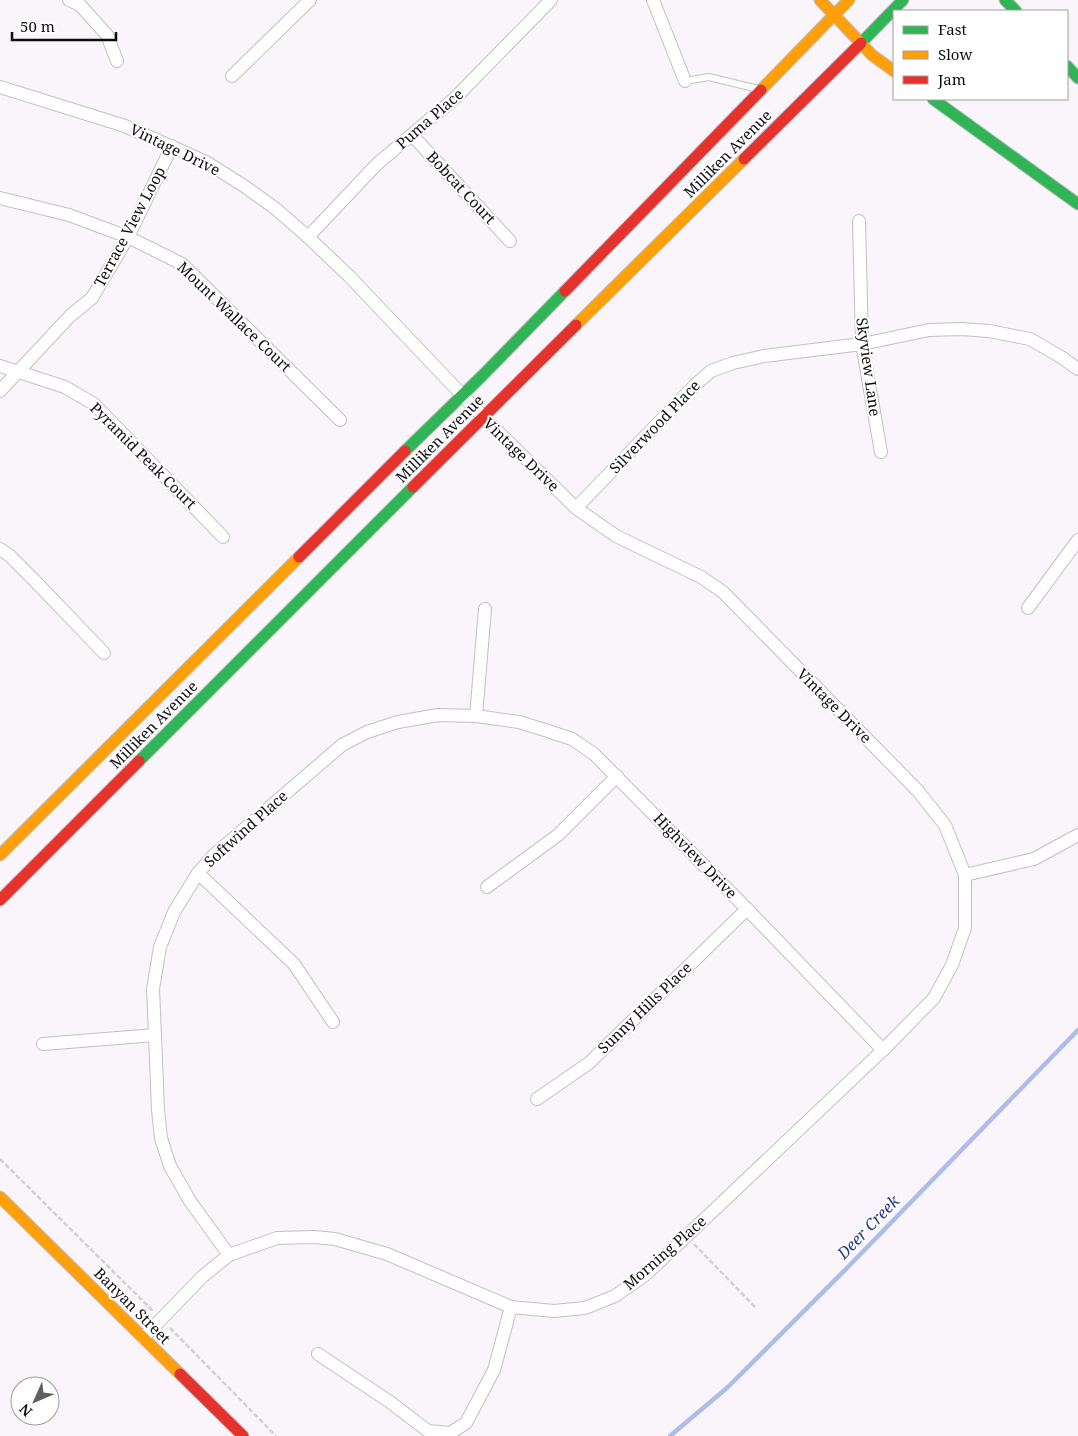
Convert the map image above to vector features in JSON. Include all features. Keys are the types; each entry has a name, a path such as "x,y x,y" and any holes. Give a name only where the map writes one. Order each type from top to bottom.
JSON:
{"main road":[{"path":"820,0 833,16 872,55 893,70"},
{"name":"Milliken Avenue","path":"0,855 462,396 849,0"},
{"name":"Milliken Avenue","path":"0,900 902,0"},
{"path":"1005,0 1015,10"},
{"path":"1068,67 1078,78"},
{"path":"934,100 1078,204"},
{"name":"Banyan Street","path":"0,1197 243,1436"}],"street":[{"path":"69,0 80,5 107,35 117,61"},
{"path":"232,76 310,0"},
{"name":"Puma Place","path":"308,237 377,164 455,98 550,0"},
{"path":"653,0 685,81"},
{"name":"Vintage Drive","path":"0,87 125,126 172,146 206,162 276,209 349,276 482,417 576,508 616,536 701,577 723,592 918,792 945,825 964,875"},
{"name":"Bobcat Court","path":"412,135 510,241"},
{"name":"Terrace View Loop","path":"0,391 70,316 92,298 128,237 172,146"},
{"name":"Mount Wallace Court","path":"0,198 69,215 128,237 182,264 340,420"},
{"name":"Skyview Lane","path":"858,221 862,344 881,452"},
{"name":"Silverwood Place","path":"576,508 694,386 711,371 733,363 764,356 862,344 928,330 961,329 989,331 1030,339 1078,369"},
{"name":"Pyramid Peak Court","path":"0,366 65,387 94,404 223,537"},
{"path":"1028,608 1078,540"},
{"path":"0,549 10,556 35,581 104,653"},
{"path":"476,716 485,608"},
{"name":"Softwind Place","path":"229,1255 190,1201 170,1166 161,1138 153,990 160,947 174,912 198,873 214,855 342,745 367,732 398,722 438,715 476,716"},
{"name":"Highview Drive","path":"476,716 519,722 572,739 594,754 883,1050"},
{"path":"487,887 558,835 617,776"},
{"path":"964,875 1034,859 1078,835"},
{"path":"198,873 294,964 333,1022"},
{"name":"Morning Place","path":"143,1338 202,1277 229,1255 278,1238 314,1237 335,1239 386,1254 511,1307 554,1311 585,1308 615,1296 645,1275 883,1050 934,998 952,965 965,928 964,875"},
{"name":"Sunny Hills Place","path":"537,1099 589,1063 747,909"},
{"path":"43,1044 155,1035"},
{"path":"318,1354 390,1402 428,1431 450,1432 466,1422 494,1370 511,1307"}],"lane":[{"path":"685,81 709,77 762,90"}],"path":[{"path":"0,1159 276,1436"},
{"path":"686,1236 756,1308"}],"waterway":[{"name":"Deer Creek","path":"670,1436 728,1387 848,1267 1078,1030"}],"traffic: fast":[{"path":"893,10 903,0"},
{"path":"1005,0 1015,10"},
{"path":"861,43 893,10"},
{"path":"1068,67 1078,78"},
{"path":"934,100 1078,204"},
{"path":"405,451 565,291"},
{"path":"139,761 413,487"}],"traffic: slow":[{"path":"820,0 872,55 893,70"},
{"path":"833,16 849,0"},
{"path":"761,90 833,16"},
{"path":"576,325 744,159"},
{"path":"0,855 299,557"},
{"path":"0,1197 180,1374"}],"traffic: jam":[{"path":"744,159 861,43"},
{"path":"565,291 761,90"},
{"path":"413,487 576,325"},
{"path":"299,557 405,451"},
{"path":"0,900 139,761"},
{"path":"180,1374 243,1436"}]}
